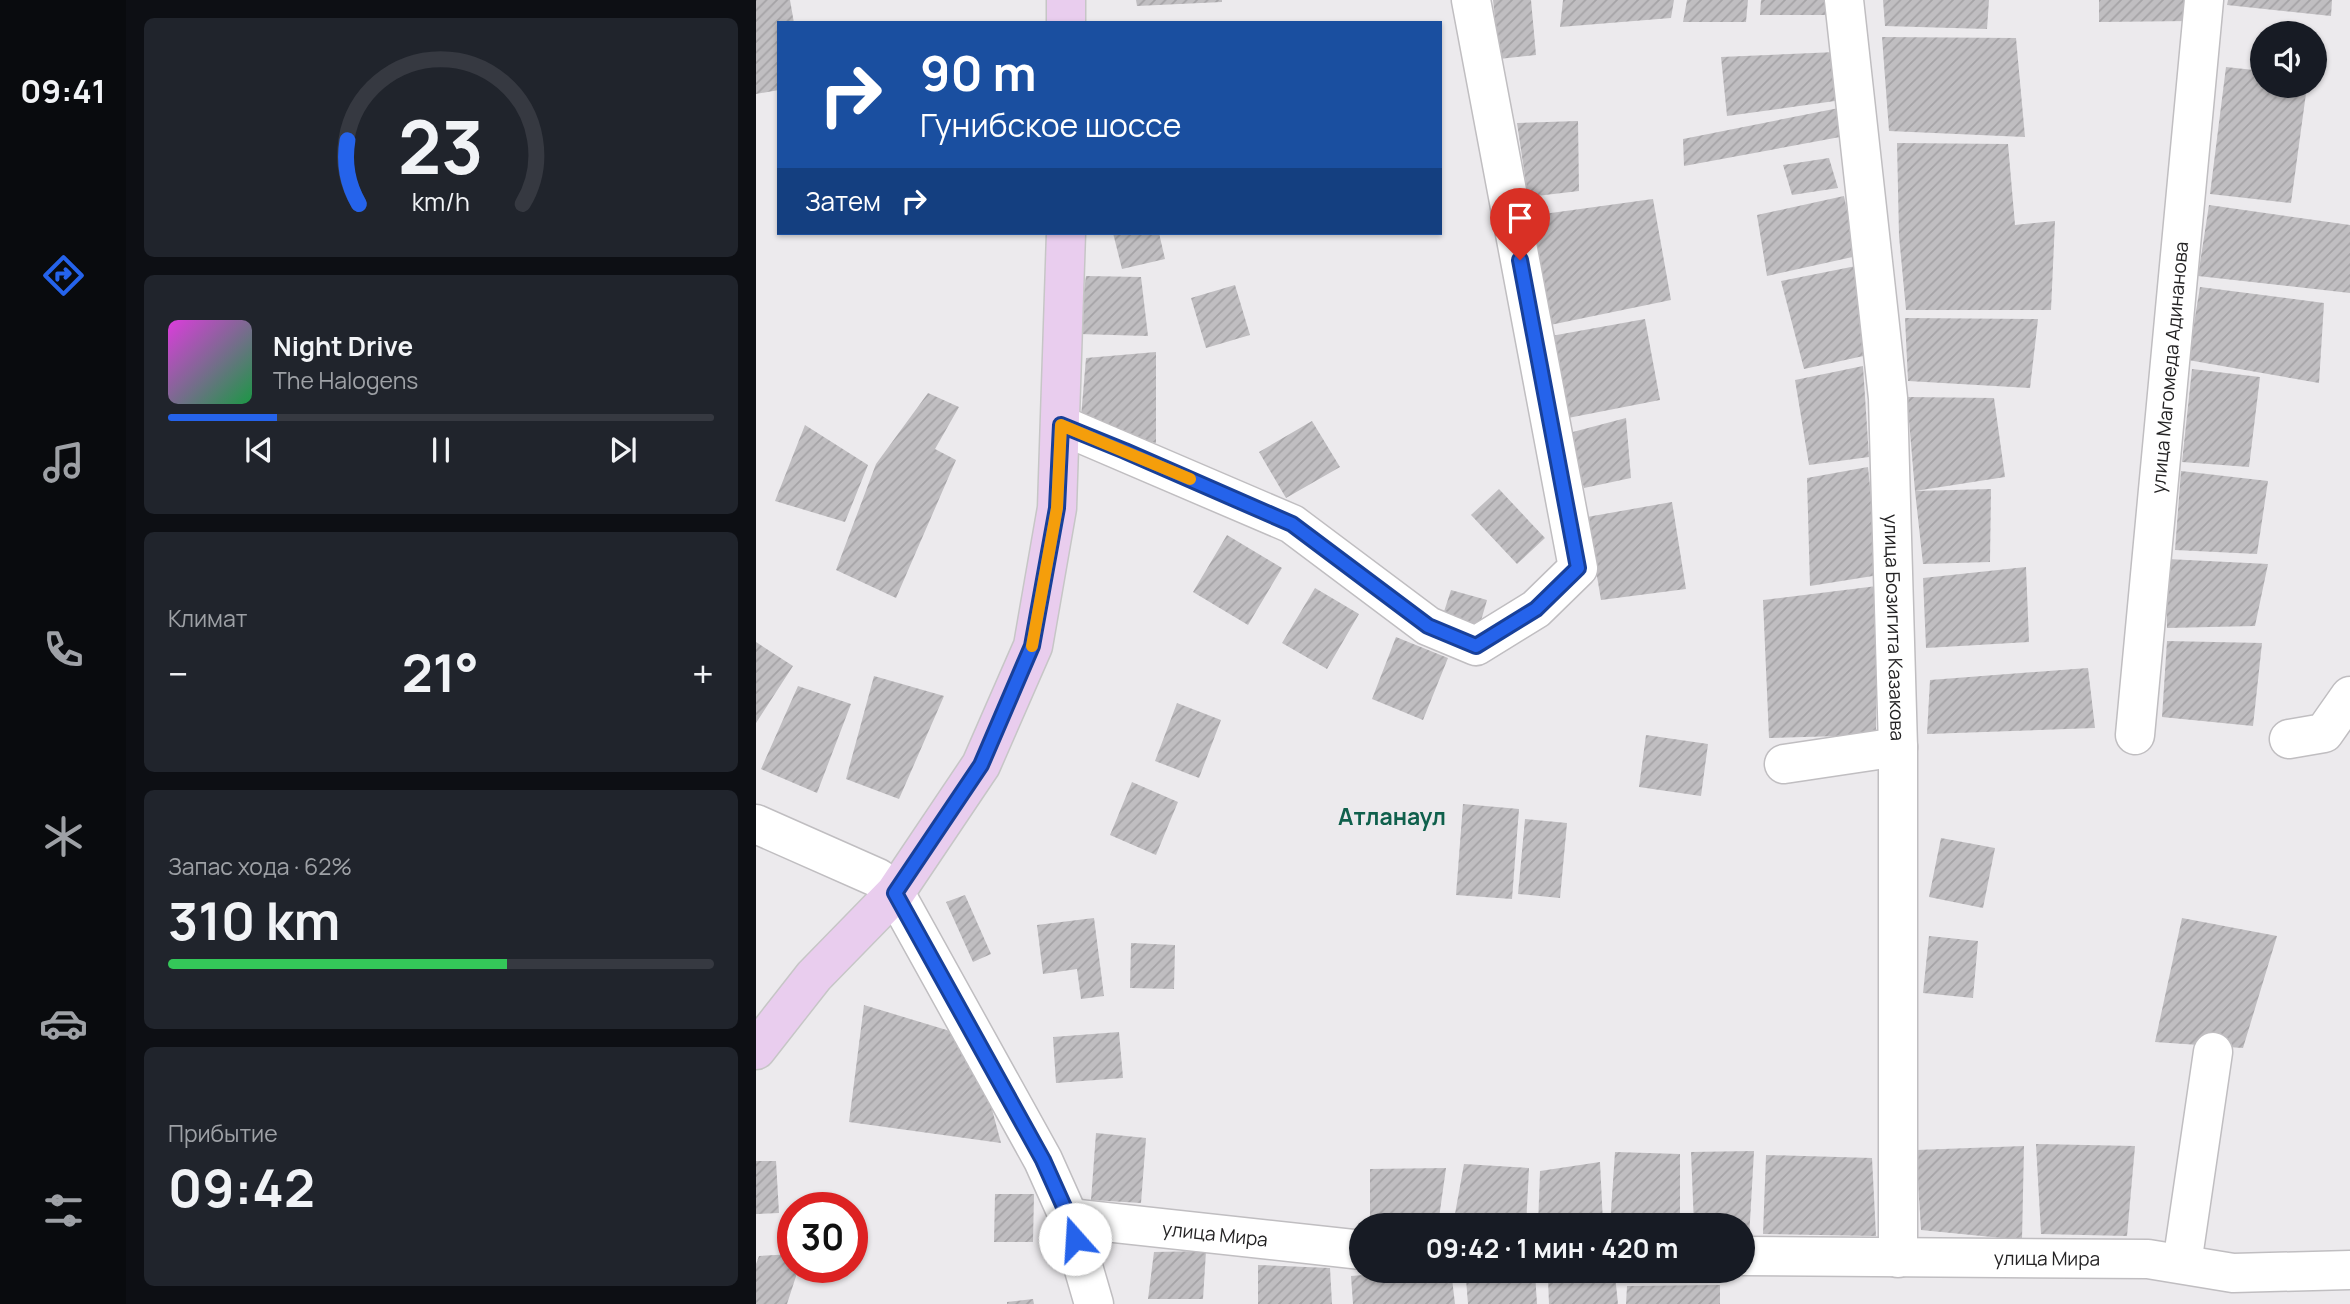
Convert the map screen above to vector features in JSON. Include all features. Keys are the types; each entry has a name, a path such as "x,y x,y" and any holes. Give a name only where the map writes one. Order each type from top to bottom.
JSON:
{"main road":[{"path":"1066,0 1066,21"},
{"path":"756,1050 814,976 895,893 981,765 1032,646 1057,508 1066,235"}],"street":[{"path":"1061,425 1292,524 1428,626 1476,646 1536,609 1578,568 1471,0"},
{"name":"улица Бозигита Казакова","path":"1844,0 1888,398 1898,747 1898,1258"},
{"name":"улица Магомеда Адинанова","path":"2136,734 2204,0"},
{"path":"2289,739 2324,733 2350,696"},
{"path":"1784,764 1898,747"},
{"path":"756,824 878,878 895,893 1043,1160 1069,1218 1094,1304"},
{"path":"2182,1264 2213,1052"},
{"name":"улица Мира","path":"1069,1218 1349,1249"},
{"name":"улица Мира","path":"1755,1256 2148,1259 2233,1272 2350,1270"}],"building":[{"path":"756,0 790,0 794,21 777,21 777,90 756,94"},
{"path":"1136,0 1222,0 1222,2 1137,6"},
{"path":"1493,0 1531,0 1536,55 1499,59"},
{"path":"1563,0 1674,0 1671,18 1560,27"},
{"path":"1687,0 1748,0 1746,22 1683,22"},
{"path":"1761,0 1827,0 1827,15 1760,15"},
{"path":"1883,0 1989,0 1987,29 1885,26"},
{"path":"2099,0 2190,0 2191,21 2099,22"},
{"path":"2228,0 2332,0 2331,16 2227,5"},
{"path":"1882,37 2016,38 2025,137 1889,131"},
{"path":"1836,52 1842,100 1727,116 1721,57"},
{"path":"2226,67 2250,70 2250,98 2305,98 2291,203 2210,194"},
{"path":"1839,108 1840,137 1684,166 1683,139"},
{"path":"1578,121 1579,191 1528,197 1517,123"},
{"path":"1897,143 2008,144 2015,225 2055,221 2051,310 1906,310 1899,236"},
{"path":"1829,158 1838,188 1792,195 1783,165"},
{"path":"1844,196 1857,256 1767,276 1757,215"},
{"path":"1653,199 1671,300 1550,325 1529,216"},
{"path":"2209,205 2350,225 2350,293 2198,276"},
{"path":"1114,235 1159,235 1165,259 1122,269"},
{"path":"1861,265 1868,355 1804,369 1781,281"},
{"path":"1086,276 1141,277 1148,336 1078,334"},
{"path":"1235,285 1250,335 1206,348 1191,298"},
{"path":"2200,287 2324,303 2319,383 2188,360"},
{"path":"1905,318 2038,319 2030,388 1908,381"},
{"path":"1645,319 1660,400 1568,418 1551,336"},
{"path":"1156,352 1156,443 1080,429 1086,358"},
{"path":"1863,366 1869,457 1809,465 1795,380"},
{"path":"2192,369 2260,377 2249,467 2182,462"},
{"path":"928,393 959,407 935,449 956,460 896,598 836,570 876,464"},
{"path":"1907,397 1994,398 2005,477 1915,491"},
{"path":"1626,418 1631,478 1584,488 1569,433"},
{"path":"1312,421 1340,467 1286,498 1259,452"},
{"path":"805,425 868,465 845,522 775,501"},
{"path":"1868,467 1879,575 1810,586 1807,478"},
{"path":"2181,471 2268,481 2257,554 2175,550"},
{"path":"1499,489 1545,538 1517,564 1471,515"},
{"path":"1991,489 1990,562 1923,564 1915,491"},
{"path":"1672,502 1686,589 1601,600 1587,517"},
{"path":"1227,535 1282,568 1248,625 1193,592"},
{"path":"2167,559 2268,564 2255,626 2167,628"},
{"path":"2026,567 2029,642 1926,648 1923,578"},
{"path":"1877,586 1876,735 1769,738 1763,600"},
{"path":"1315,588 1359,614 1327,669 1282,643"},
{"path":"1451,590 1487,600 1478,631 1441,621"},
{"path":"1396,637 1448,658 1423,720 1372,699"},
{"path":"2167,641 2262,643 2253,726 2162,717"},
{"path":"756,642 793,666 756,723"},
{"path":"2088,668 2095,728 1927,734 1930,680"},
{"path":"874,676 944,696 899,799 846,779"},
{"path":"798,686 851,704 817,793 761,769"},
{"path":"1177,703 1221,720 1199,778 1155,761"},
{"path":"1646,735 1708,744 1701,796 1639,787"},
{"path":"1132,782 1178,802 1156,855 1110,835"},
{"path":"1463,804 1519,809 1512,899 1456,895"},
{"path":"1525,819 1567,823 1560,898 1518,894"},
{"path":"1941,838 1995,848 1983,908 1929,897"},
{"path":"965,895 991,954 973,962 946,902"},
{"path":"1094,918 1104,996 1081,999 1077,969 1043,974 1037,925"},
{"path":"2182,918 2277,936 2243,1048 2155,1042"},
{"path":"1929,936 1978,941 1973,998 1923,993"},
{"path":"1131,943 1175,945 1174,989 1130,988"},
{"path":"864,1005 973,1038 1001,1143 849,1122"},
{"path":"1119,1032 1123,1078 1056,1083 1053,1037"},
{"path":"1096,1133 1146,1138 1141,1203 1091,1200"},
{"path":"2036,1144 2135,1146 2127,1236 2041,1234"},
{"path":"2024,1146 2022,1240 1921,1230 1916,1150"},
{"path":"1754,1151 1750,1213 1694,1213 1691,1152"},
{"path":"1615,1152 1680,1154 1680,1213 1611,1213"},
{"path":"1766,1155 1872,1158 1876,1236 1763,1234"},
{"path":"756,1161 776,1161 777,1213 756,1214"},
{"path":"1600,1162 1603,1213 1538,1213 1540,1171"},
{"path":"1464,1164 1529,1168 1527,1213 1455,1213"},
{"path":"1446,1168 1440,1213 1370,1213 1370,1169"},
{"path":"995,1194 1034,1194 1033,1242 994,1242"},
{"path":"1206,1251 1203,1299 1148,1299 1154,1252"},
{"path":"777,1255 777,1283 794,1283 787,1304 756,1304 756,1264 759,1256"},
{"path":"1258,1265 1330,1268 1332,1304 1258,1304"},
{"path":"1352,1283 1453,1283 1455,1304 1353,1304"},
{"path":"1466,1283 1536,1283 1537,1304 1468,1304"},
{"path":"1548,1283 1616,1283 1618,1304 1549,1304"},
{"path":"1720,1285 1720,1304 1626,1304 1627,1286"},
{"path":"1033,1299 1034,1304 1007,1304 1007,1302"}],"slow traffic":[{"path":"1032,646 1057,508 1061,425 1190,479"}],"district":[{"name":"Атланаул","path":"1392,817"}],"route":[{"path":"1075,1239 1069,1218 1043,1160 895,893 981,765 1032,646 1057,508 1061,425 1292,524 1428,626 1476,646 1536,609 1578,568 1520,260"}]}
